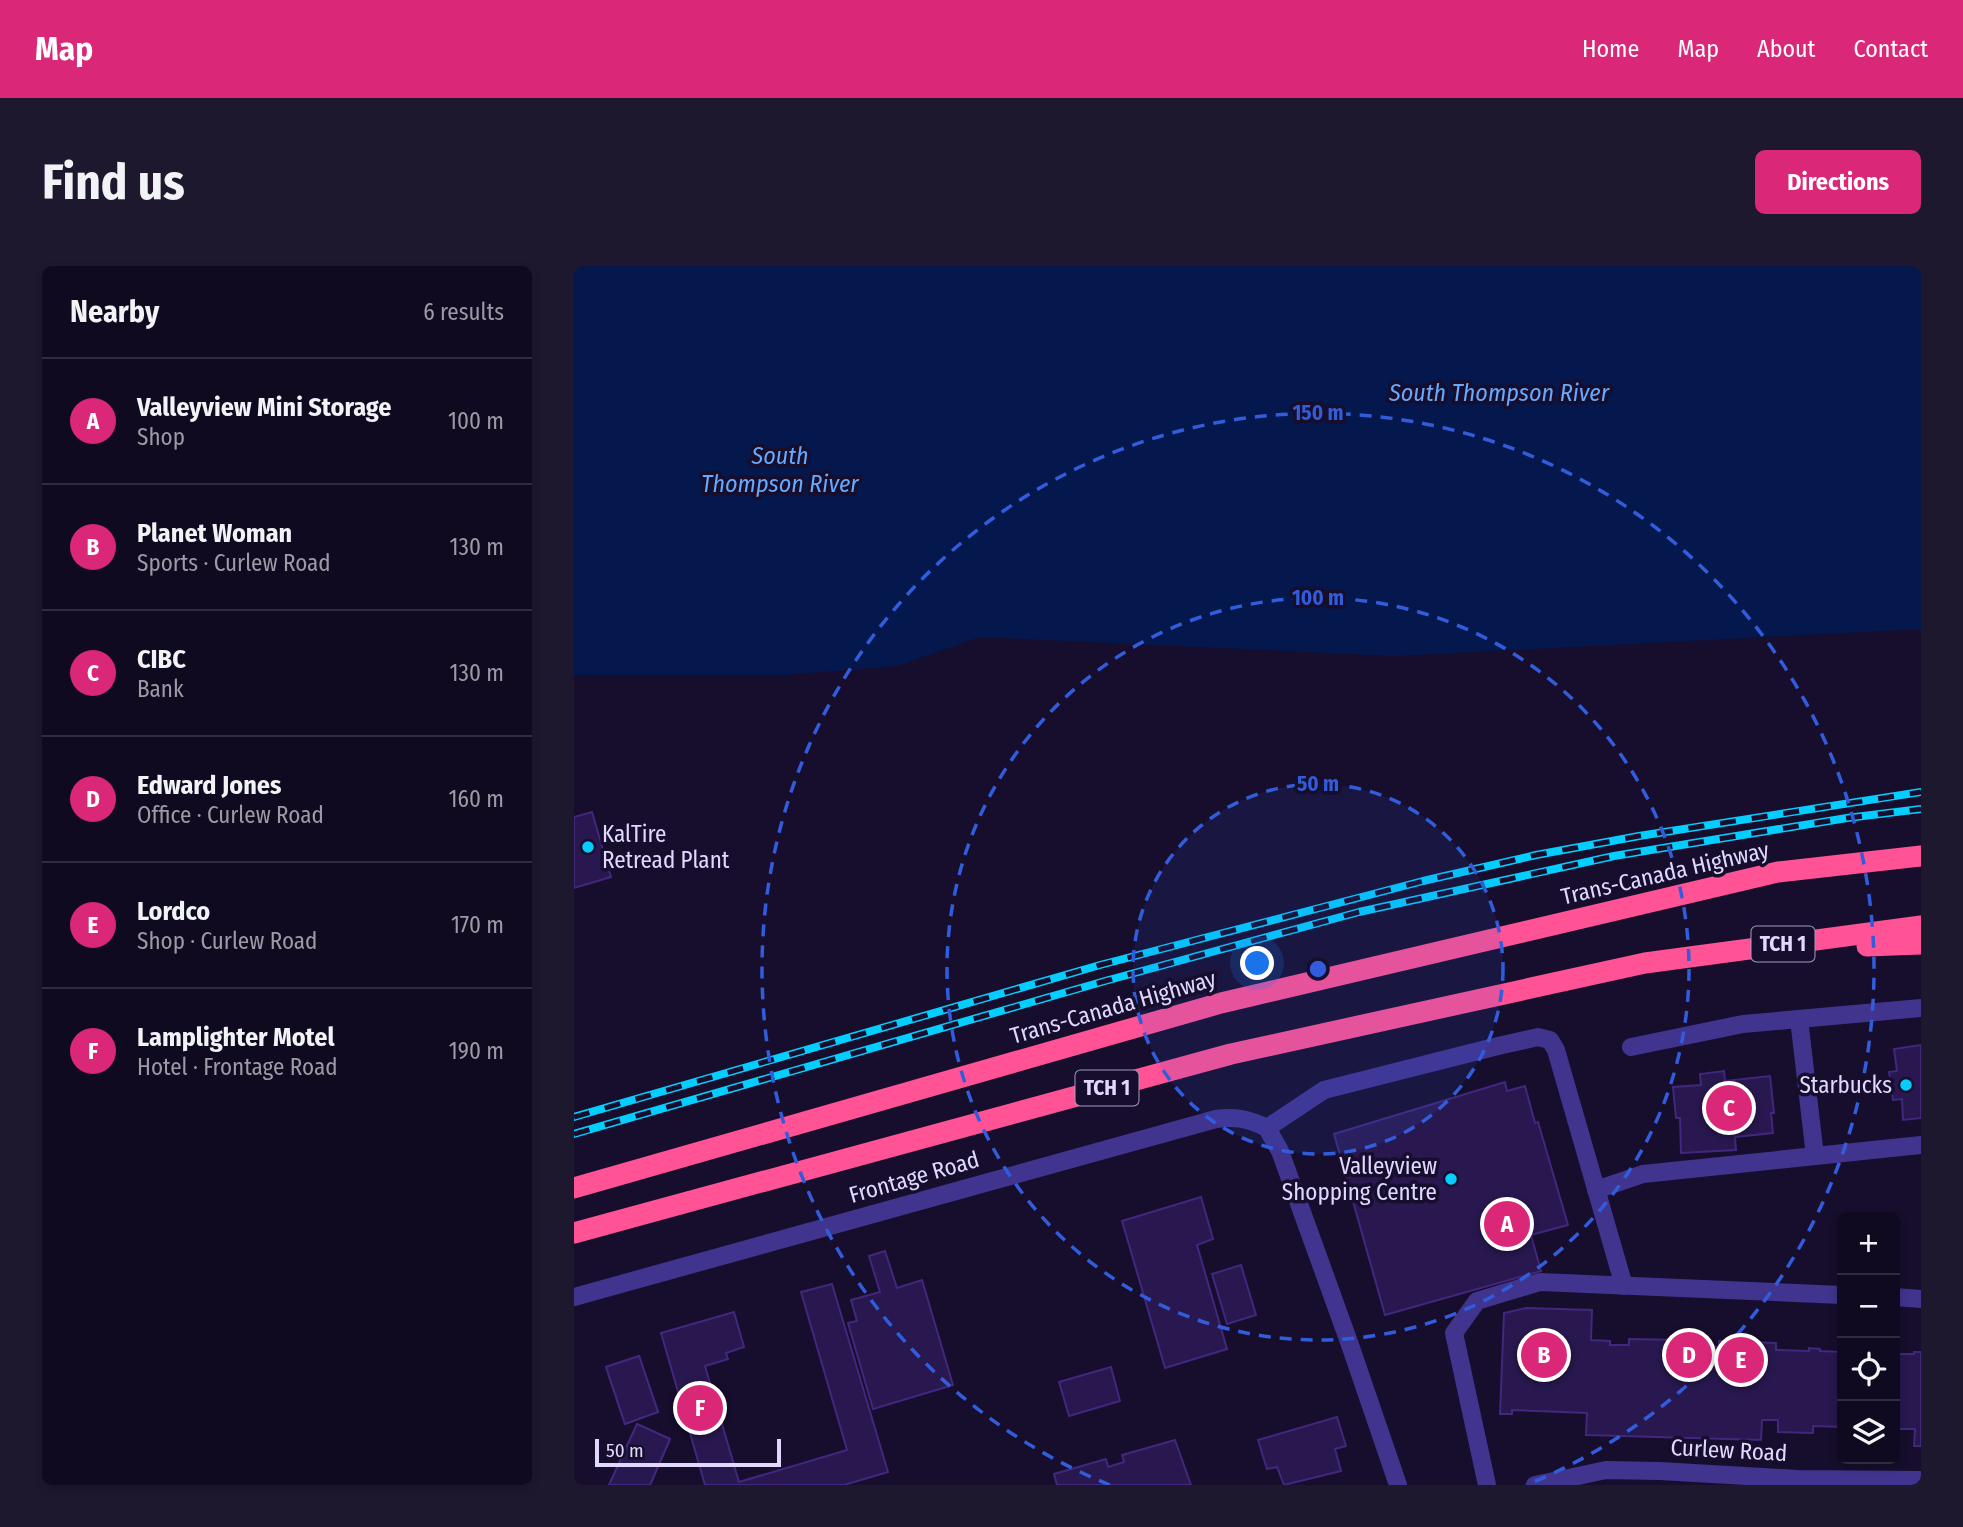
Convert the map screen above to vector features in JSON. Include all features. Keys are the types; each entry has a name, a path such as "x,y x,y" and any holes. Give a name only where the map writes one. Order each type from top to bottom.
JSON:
{"highway":[{"name":"Trans-Canada Highway","path":"574,1188 1221,1003 1778,872 1921,856"},
{"name":"TCH 1","path":"574,1233 1231,1054 1645,963 1921,926"},
{"path":"1645,963 1921,944"}],"street":[{"path":"1631,1047 1743,1024 1921,1008"},
{"path":"1799,1019 1815,1156"},
{"path":"1398,1485 1280,1151 1267,1128 1324,1090 1538,1037 1550,1040 1556,1050 1624,1286"},
{"name":"Frontage Road","path":"574,1297 1216,1119 1233,1116 1251,1120 1267,1128"},
{"path":"1596,1190 1643,1174 1921,1145"},
{"path":"1487,1485 1454,1333 1477,1301 1539,1282 1837,1295"},
{"path":"1900,1297 1921,1299"},
{"name":"Curlew Road","path":"1535,1485 1606,1470 1752,1481 1921,1480"}],"water":[{"name":"South Thompson River","path":"574,266 1921,266 1921,629 1395,656 980,637 897,666 785,675 574,675"}],"building":[{"name":"KalTire Retread Plant","path":"592,812 611,877 574,888 574,817"},
{"name":"Starbucks","path":"1921,1045 1921,1118 1903,1120 1902,1099 1893,1100 1889,1072 1897,1071 1894,1049"},
{"path":"1724,1071 1725,1081 1770,1076 1773,1133 1735,1137 1736,1150 1681,1153 1680,1118 1676,1118 1673,1087 1701,1085 1700,1074"},
{"name":"Valleyview Shopping Centre","path":"1505,1082 1507,1091 1525,1086 1568,1225 1531,1235 1541,1271 1385,1315 1334,1134"},
{"path":"1201,1197 1213,1239 1197,1245 1227,1349 1165,1368 1122,1221"},
{"path":"885,1251 897,1288 922,1280 953,1385 873,1409 848,1323 857,1321 851,1300 880,1292 869,1256"},
{"path":"1241,1265 1256,1315 1227,1324 1212,1274"},
{"path":"832,1284 888,1472 844,1485 705,1485 661,1333 734,1312 744,1347 726,1353 728,1359 705,1366 739,1482 847,1450 801,1292"},
{"path":"1526,1308 1592,1310 1591,1340 1610,1341 1610,1345 1629,1345 1629,1339 1686,1340 1685,1346 1719,1347 1719,1341 1776,1343 1776,1350 1809,1351 1809,1348 1837,1352 1837,1427 1813,1426 1813,1433 1778,1432 1778,1420 1762,1420 1761,1440 1586,1435 1587,1413 1512,1410 1512,1414 1500,1414 1504,1313"},
{"path":"1921,1352 1921,1446 1914,1446 1915,1429 1900,1429 1900,1354"},
{"path":"639,1356 658,1412 625,1424 606,1367"},
{"path":"639,1356 658,1412 625,1424 606,1367"},
{"path":"1111,1367 1120,1401 1069,1416 1059,1382"},
{"path":"1337,1417 1346,1446 1335,1449 1341,1471 1284,1485 1277,1467 1267,1469 1258,1440"},
{"path":"637,1424 670,1439 650,1485 609,1485"},
{"path":"637,1424 670,1439 650,1485 609,1485"},
{"path":"1175,1440 1191,1485 1057,1485 1054,1474 1106,1459 1108,1467 1124,1462 1122,1455"}],"railway":[{"path":"574,1117 1100,965 1423,881 1536,855 1639,836 1921,792"},
{"path":"574,1134 1105,981 1359,912 1614,856 1847,818 1921,809"}],"place":[{"name":"KalTire Retread Plant","path":"588,847"},
{"name":"Starbucks","path":"1906,1085"},
{"name":"CIBC","path":"1729,1108"},
{"name":"Valleyview Shopping Centre","path":"1451,1179"},
{"name":"Valleyview Mini Storage","path":"1507,1224"},
{"name":"Planet Woman","path":"1544,1355"},
{"name":"Edward Jones","path":"1689,1355"},
{"name":"Lordco","path":"1741,1360"},
{"name":"Lamplighter Motel","path":"700,1408"}]}
